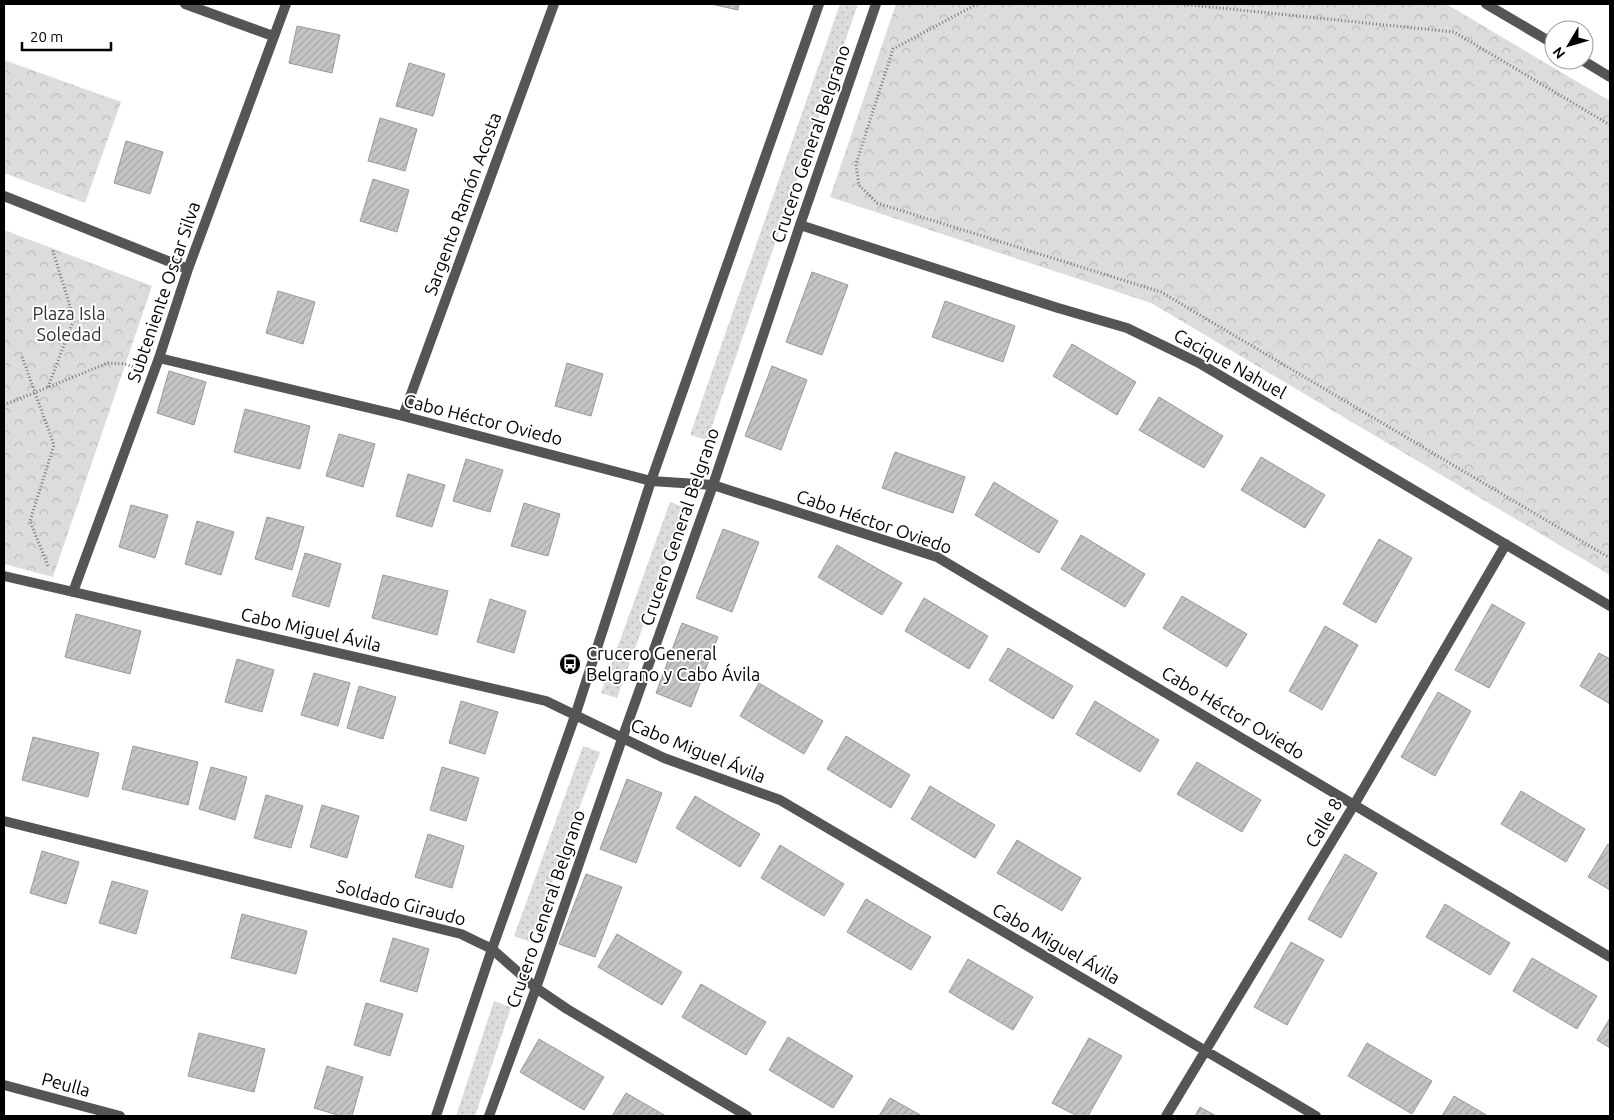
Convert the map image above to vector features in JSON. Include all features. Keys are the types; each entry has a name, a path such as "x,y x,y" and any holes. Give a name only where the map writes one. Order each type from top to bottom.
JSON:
{"street":[{"path":"185,4 273,36"},
{"name":"Subteniente Oscar Silva","path":"73,592 159,358 188,269 286,4"},
{"name":"Sargento Ramón Acosta","path":"403,416 554,4"},
{"name":"Crucero General Belgrano","path":"436,1116 492,949 575,716 651,481 819,4"},
{"name":"Crucero General Belgrano","path":"489,1116 713,485 876,4"},
{"path":"1486,4 1544,38"},
{"path":"1594,67 1610,77"},
{"path":"4,196 188,269"},
{"name":"Cacique Nahuel","path":"800,225 1058,308 1127,328 1198,363 1610,606"},
{"name":"Cabo Héctor Oviedo","path":"159,358 403,416 651,481 713,485 937,557 1610,957"},
{"name":"Calle 8","path":"1166,1116 1354,805 1506,544"},
{"name":"Cabo Miguel Ávila","path":"4,576 546,701 664,758 780,800 1316,1116"},
{"name":"Soldado Giraudo","path":"4,821 461,934 492,949 536,988 568,1009 746,1116"},
{"name":"Peulla","path":"4,1085 120,1116"}],"path":[{"path":"977,4 893,49 856,164 859,185 877,203 1161,292 1610,558"},
{"path":"1181,4 1454,32 1610,125"},
{"path":"47,388 74,319 52,248"},
{"path":"22,357 54,446 30,521 50,569"},
{"path":"4,405 108,363 125,364 153,374"}],"green space":[{"path":"840,4 858,4 707,440 690,435"},
{"path":"896,4 1446,4 1544,62 1544,70 1558,70 1610,101 1610,575 1151,303 830,197"},
{"path":"4,60 121,102 85,203 4,173"},
{"name":"Plaza Isla Soledad","path":"4,230 152,286 53,577 4,564"},
{"path":"670,502 686,508 617,698 601,693"},
{"path":"583,746 600,752 530,942 514,936"},
{"path":"494,1001 511,1007 475,1116 456,1116"}],"building":[{"path":"711,4 739,4 738,10"},
{"path":"297,26 340,35 332,73 289,63"},
{"path":"409,63 445,74 433,116 396,106"},
{"path":"380,118 417,129 405,171 368,161"},
{"path":"126,141 163,152 150,194 114,183"},
{"path":"373,179 409,190 397,232 360,221"},
{"path":"812,272 848,285 822,355 786,342"},
{"path":"278,291 315,302 303,344 266,333"},
{"path":"945,301 1015,326 1003,362 932,337"},
{"path":"1072,344 1136,382 1117,415 1053,376"},
{"path":"567,363 603,374 591,416 555,406"},
{"path":"772,366 807,380 781,450 745,436"},
{"path":"169,371 206,382 194,425 157,413"},
{"path":"1159,397 1223,436 1204,468 1139,430"},
{"path":"245,409 310,426 300,469 234,452"},
{"path":"339,434 375,444 363,487 326,476"},
{"path":"895,452 965,477 953,513 882,488"},
{"path":"1261,457 1325,495 1305,528 1241,490"},
{"path":"466,459 503,470 490,512 453,501"},
{"path":"408,474 445,485 432,527 396,516"},
{"path":"994,482 1058,521 1039,553 975,515"},
{"path":"524,503 560,514 548,556 511,546"},
{"path":"131,505 168,515 155,558 119,547"},
{"path":"267,517 304,527 292,570 255,559"},
{"path":"197,521 234,532 221,575 185,564"},
{"path":"723,529 759,542 732,612 696,598"},
{"path":"1081,535 1145,574 1125,607 1061,569"},
{"path":"1379,539 1412,558 1376,623 1343,604"},
{"path":"837,545 902,583 882,615 818,577"},
{"path":"305,553 341,564 329,607 292,596"},
{"path":"383,575 448,591 437,635 372,618"},
{"path":"1182,596 1247,634 1227,667 1163,628"},
{"path":"924,598 988,636 969,669 905,631"},
{"path":"490,599 526,611 514,653 477,642"},
{"path":"1492,604 1525,623 1489,688 1455,670"},
{"path":"76,614 141,631 130,674 65,657"},
{"path":"682,623 718,637 691,707 656,693"},
{"path":"1325,626 1358,645 1322,710 1289,691"},
{"path":"1008,648 1073,686 1053,719 989,680"},
{"path":"1599,653 1610,659 1610,704 1580,686"},
{"path":"237,659 274,670 262,712 225,702"},
{"path":"314,673 350,683 338,726 301,715"},
{"path":"759,683 823,721 804,754 740,716"},
{"path":"359,686 396,697 383,739 347,728"},
{"path":"1438,692 1471,711 1435,776 1401,757"},
{"path":"461,701 498,712 485,754 449,743"},
{"path":"1095,701 1159,740 1140,772 1076,734"},
{"path":"846,736 910,775 891,808 827,769"},
{"path":"33,737 99,753 88,797 22,780"},
{"path":"133,746 198,762 188,805 122,789"},
{"path":"1197,762 1261,800 1242,832 1177,794"},
{"path":"211,767 247,777 235,820 199,809"},
{"path":"442,767 479,778 466,821 430,810"},
{"path":"627,779 662,793 636,863 600,849"},
{"path":"930,786 995,825 975,858 911,819"},
{"path":"1521,791 1585,829 1566,862 1501,824"},
{"path":"266,795 303,806 291,848 254,838"},
{"path":"695,796 760,834 740,867 676,828"},
{"path":"322,805 359,816 347,858 310,847"},
{"path":"428,834 464,846 452,888 415,877"},
{"path":"1017,840 1081,878 1062,911 997,873"},
{"path":"1608,844 1610,846 1610,890 1588,877"},
{"path":"780,845 844,884 824,916 761,878"},
{"path":"42,851 79,862 66,904 30,893"},
{"path":"1345,854 1377,873 1341,938 1308,919"},
{"path":"586,874 622,887 595,957 559,944"},
{"path":"112,881 148,891 136,934 99,923"},
{"path":"866,899 931,937 911,970 847,932"},
{"path":"1445,904 1510,943 1490,975 1426,937"},
{"path":"242,914 307,931 296,974 231,958"},
{"path":"617,934 682,972 662,1005 598,967"},
{"path":"393,938 429,949 417,992 380,981"},
{"path":"1291,942 1324,960 1287,1025 1254,1007"},
{"path":"1532,958 1597,996 1577,1029 1513,991"},
{"path":"968,959 1033,997 1013,1030 949,992"},
{"path":"701,984 766,1022 746,1055 682,1017"},
{"path":"366,1003 403,1014 390,1056 354,1045"},
{"path":"1610,1018 1610,1048 1597,1040"},
{"path":"199,1033 265,1049 254,1092 188,1076"},
{"path":"788,1037 853,1076 833,1108 769,1070"},
{"path":"1089,1038 1122,1056 1088,1116 1077,1116 1052,1103"},
{"path":"539,1039 604,1077 584,1110 520,1072"},
{"path":"1367,1043 1432,1081 1412,1114 1348,1076"},
{"path":"327,1066 363,1077 352,1116 341,1116 314,1108"},
{"path":"626,1093 666,1116 612,1116"},
{"path":"1454,1096 1488,1116 1442,1116"},
{"path":"890,1098 922,1116 879,1116"},
{"path":"1200,1107 1216,1116 1195,1116"}],"place":[{"name":"Crucero General Belgrano y Cabo Ávila","path":"570,664"}]}
